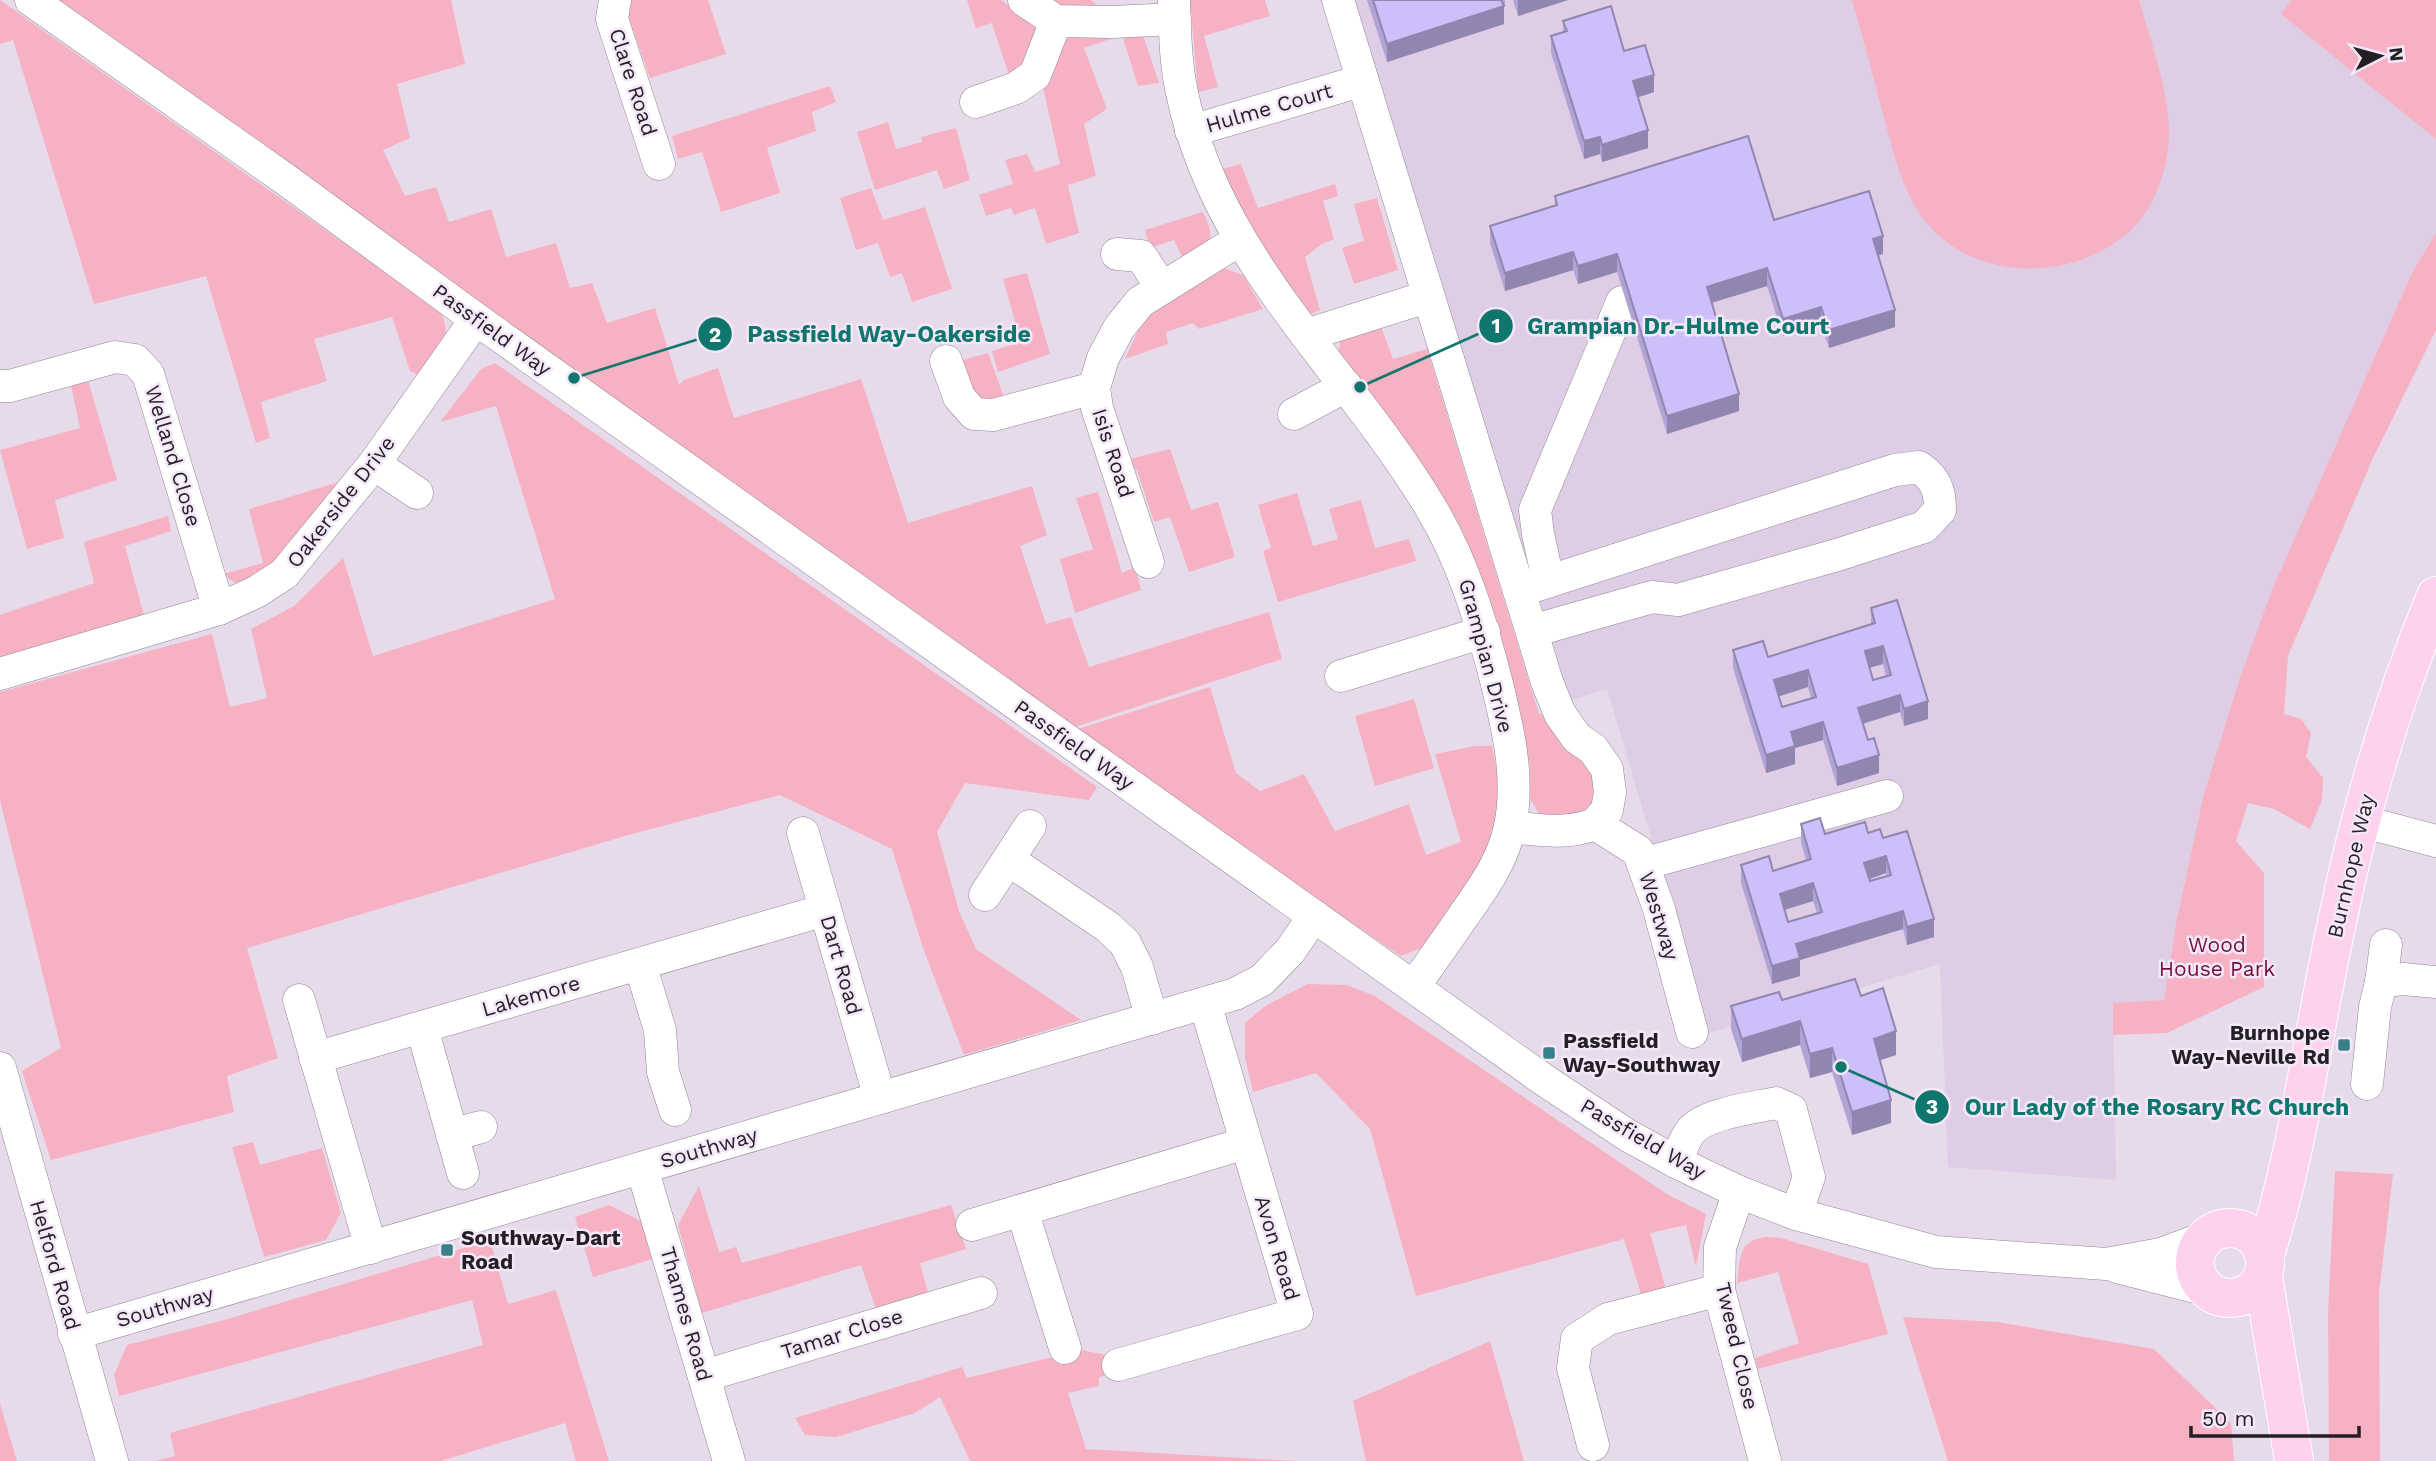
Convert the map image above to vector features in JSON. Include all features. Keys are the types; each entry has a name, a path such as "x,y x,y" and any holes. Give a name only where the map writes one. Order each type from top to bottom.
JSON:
{"main road":[{"name":"Burnhope Way","path":"2294,1461 2264,1266 2283,1200 2335,929 2361,821 2376,766 2436,596"},
{"name":"Burnhope Way","path":"2216,1233 2280,1174 2294,1144"},
{"path":"2247,1231 2258,1241 2264,1266 2257,1286 2249,1293 2228,1298 2212,1293 2200,1281 2195,1259 2198,1248 2216,1233 2247,1231"},
{"name":"Burnhope Way","path":"2212,1293 2246,1330 2280,1381"}],"street":[{"name":"Passfield Way","path":"31,0 1544,1080 1627,1135 1740,1192 1796,1214 1936,1252 2106,1265 2161,1254 2216,1233"},
{"name":"Clare Road","path":"615,0 612,19 617,64 659,164"},
{"path":"1024,0 1056,21 1112,22 1175,10"},
{"path":"1338,0 1534,585"},
{"name":"Grampian Drive","path":"1175,10 1180,86 1191,131 1212,186 1239,240 1431,509 1463,569 1484,632 1513,765 1514,797 1510,827 1497,867 1413,986"},
{"path":"976,102 1016,88 1035,75 1056,21"},
{"name":"Hulme Court","path":"1191,131 1348,85"},
{"name":"Isis Road","path":"1148,562 1097,408 1094,388 1103,358 1119,328 1140,302 1239,240"},
{"path":"1117,254 1141,256 1162,288"},
{"path":"1306,335 1414,301"},
{"path":"1510,827 1558,832 1577,830 1595,824 1607,810 1610,792 1607,769 1593,749 1577,738 1560,714 1532,631 1538,534 1535,510 1622,303"},
{"name":"Oakerside Drive","path":"0,674 219,609 256,592 284,574 374,464 476,319"},
{"name":"Welland Close","path":"0,386 10,386 115,357 135,360 148,374 219,609"},
{"path":"946,361 959,397 974,414 993,415 1094,388"},
{"path":"1294,414 1346,387"},
{"path":"374,464 418,493"},
{"path":"1532,631 1652,597 1678,600 1924,527 1940,510 1940,494 1932,477 1919,467 1895,470 1534,585"},
{"path":"1341,676 1484,632"},
{"path":"1643,864 1887,796"},
{"path":"2361,821 2436,841"},
{"name":"Westway","path":"1595,824 1638,851 1659,909 1692,1032"},
{"path":"985,895 1030,826"},
{"name":"Dart Road","path":"803,833 880,1098"},
{"path":"1009,860 1108,927 1125,943 1137,967 1152,1019"},
{"name":"Lakemore","path":"315,1058 825,910"},
{"name":"Southway","path":"74,1334 1234,994 1262,980 1290,951 1314,916"},
{"path":"2367,1084 2375,1007 2386,945"},
{"path":"640,964 660,1030 663,1072 675,1110"},
{"path":"2381,982 2403,979 2436,982"},
{"path":"299,1000 371,1248"},
{"name":"Avon Road","path":"1118,1365 1297,1314 1205,1003"},
{"path":"422,1028 466,1131 463,1173"},
{"name":"Helford Road","path":"0,1068 112,1461"},
{"path":"1676,1161 1690,1132 1698,1125 1710,1118 1776,1102 1790,1111 1809,1177 1796,1214"},
{"path":"972,1225 1246,1143"},
{"name":"Thames Road","path":"642,1168 729,1461"},
{"name":"Tweed Close","path":"1740,1192 1720,1247 1719,1290 1765,1461"},
{"path":"1022,1210 1065,1348"},
{"path":"2106,1265 2212,1293"},
{"path":"1593,1446 1573,1368 1577,1339 1608,1319 1719,1290"},
{"name":"Tamar Close","path":"704,1376 981,1293"}],"shaded area":[{"path":"1326,0 2436,0 2436,233 2412,273 2176,924 2164,1000 2113,1004 2116,1180 1948,1167 1940,964 1709,1033 1607,689 1542,709"}],"green space":[{"path":"0,0 440,311 446,330 445,338 421,376 410,371 392,317 314,339 327,381 261,402 270,438 256,443 206,276 94,304 13,40 0,44"},
{"path":"47,0 451,0 465,64 397,84 410,138 383,150 405,196 436,187 449,222 491,209 506,257 556,243 570,288 592,283 607,323 655,308 679,385 684,380 718,368 734,418 861,379 908,523 1032,486 1047,535 1020,546 1046,624 1071,617 1089,667 1269,612 1282,659 1072,728"},
{"path":"629,0 708,0 726,54 650,78 629,19"},
{"path":"967,0 1001,0 1034,24 1036,32 1023,71 1010,79 992,23 976,28"},
{"path":"1043,0 1091,0 1100,8 1075,12"},
{"path":"1190,0 1265,0 1270,16 1204,36 1218,87 1198,92"},
{"path":"1852,0 2139,0 2166,98 2169,137 2160,184 2140,220 2113,244 2089,257 2063,265 2036,268 2009,267 1982,261 1958,249 1936,233 1924,220 1906,189"},
{"path":"2292,0 2436,0 2436,139 2281,14"},
{"path":"1121,35 1084,48 1107,109 1084,124 1096,176 1068,185 1079,233 1046,244 1035,208 1014,215 1011,208 986,216 979,195 1013,184 1005,160 1027,154 1035,172 1060,164 1043,87 1066,36"},
{"path":"1122,35 1143,35 1159,83 1138,86"},
{"path":"830,86 836,102 812,112 816,131 767,148 780,193 721,212 702,152 678,159 672,136"},
{"path":"888,122 896,149 922,142 921,137 956,128 970,180 944,189 937,170 875,190 857,132"},
{"path":"1241,164 1258,208 1335,184 1338,196 1323,201 1334,239 1305,257 1320,310 1308,315 1243,216 1223,169"},
{"path":"871,188 883,220 925,207 952,289 912,302 902,273 890,277 878,243 856,250 840,198"},
{"path":"1377,198 1398,270 1354,284 1342,248 1364,241 1354,204"},
{"path":"1203,212 1210,236 1200,251 1184,261 1174,240 1150,248 1145,230"},
{"name":"Wood House Park","path":"2436,233 2436,330 2373,458 2288,656 2284,714 2301,719 2311,733 2306,757 2323,778 2322,800 2310,829 2274,809 2248,803 2236,841 2264,873 2264,987 2167,1033 2113,1035 2113,1003 2164,1000 2176,924 2204,794 2240,678 2272,590 2412,273"},
{"path":"1221,267 1243,275 1263,309 1199,329 1193,323 1166,332 1168,344 1125,359 1146,313"},
{"path":"1027,273 1050,354 998,372 992,351 1021,342 1003,279"},
{"path":"1379,321 1393,359 1427,349 1539,714 1550,712 1600,776 1590,817 1540,815 1529,798 1530,764 1508,671 1338,356 1341,336"},
{"path":"988,353 1006,403 984,401 972,394 956,362"},
{"path":"495,363 1097,787 1089,800 965,783 937,832 959,911 976,949 1081,1020 964,1055 923,948 892,849 780,795 632,834 247,948 278,1058 227,1076 234,1112 51,1160 22,1071 61,1048 0,800 0,692 212,634 230,707 267,698 251,629 294,606 343,558 373,656 555,599 496,406 440,422 481,369"},
{"path":"88,380 117,480 55,500 64,538 27,549 0,450 80,428 71,385"},
{"path":"1170,449 1191,510 1218,502 1235,557 1189,572 1170,517 1154,522 1137,470 1126,465 1133,458"},
{"path":"339,482 282,563 241,587 223,574 263,563 249,509"},
{"path":"1098,492 1122,573 1135,567 1141,590 1075,613 1060,559 1093,549 1076,498"},
{"path":"1297,493 1313,546 1338,539 1329,509 1361,500 1375,548 1409,539 1416,561 1278,602 1263,551 1271,548 1258,505"},
{"path":"168,516 171,531 125,546 145,619 0,660 0,615 94,583 84,542"},
{"path":"1210,687 1236,773 1260,791 1304,774 1335,831 1409,804 1426,855 1461,842 1435,754 1475,746 1492,746 1502,797 1494,836 1478,870 1424,947 1401,956 1075,730"},
{"path":"1414,699 1434,768 1375,786 1355,716"},
{"path":"1308,984 1347,985 1375,996 1665,1193 1706,1214 1696,1267 1686,1225 1650,1233 1666,1289 1642,1297 1624,1239 1416,1296 1370,1129 1316,1073 1253,1092 1245,1057 1245,1023 1265,1006"},
{"path":"253,1142 260,1165 322,1148 341,1213 326,1240 264,1257 232,1147"},
{"path":"2335,1171 2393,1174 2379,1293 2380,1461 2329,1461 2328,1313"},
{"path":"699,1186 719,1252 736,1247 742,1263 951,1205 966,1249 920,1263 928,1293 876,1309 861,1265 702,1313 678,1225"},
{"path":"609,1205 643,1222 656,1258 593,1277 575,1217"},
{"path":"1767,1237 1781,1238 1868,1264 1888,1334 1758,1369 1755,1358 1799,1343 1778,1272 1737,1283 1742,1252 1750,1242"},
{"path":"490,1240 508,1304 556,1290 609,1461 576,1461 565,1423 441,1461 156,1461 175,1456 170,1433 483,1345 472,1300 119,1396 114,1375 127,1345 224,1320"},
{"path":"1903,1317 1998,1322 2154,1349 2231,1423 2234,1461 1948,1461"},
{"path":"1490,1341 1524,1461 1366,1461 1353,1401"},
{"path":"1081,1350 1111,1356 1117,1373 1099,1377 1099,1386 1068,1393 1086,1449 1296,1461 970,1461 940,1397 915,1413 836,1437 805,1435 795,1418 962,1367 967,1378"},
{"path":"0,1404 17,1461 0,1461"}],"building":[{"path":"1373,0 1501,0 1504,6 1387,44"},
{"path":"1611,6 1624,51 1645,45 1654,75 1633,81 1648,130 1602,145 1600,137 1584,141 1551,36 1567,31 1563,21"},
{"path":"1748,136 1774,220 1869,191 1883,236 1873,239 1895,310 1829,330 1821,307 1783,319 1767,268 1707,287 1739,394 1667,416 1617,254 1578,266 1573,252 1505,273 1490,226 1557,205 1555,196"},
{"path":"1897,600 1928,701 1904,709 1900,695 1858,708 1868,740 1874,738 1879,755 1837,768 1823,722 1791,732 1795,746 1766,755 1733,650 1763,641 1768,657 1875,623 1871,608","holes":["1883,646 1891,675 1873,680 1865,651","1808,670 1816,697 1782,707 1774,680"]},
{"path":"1820,818 1825,834 1865,822 1868,833 1880,829 1883,838 1907,831 1934,919 1907,927 1903,911 1796,944 1800,958 1772,966 1741,865 1769,856 1773,871 1811,859 1801,824","holes":["1886,856 1891,875 1870,881 1864,863","1813,883 1822,912 1788,922 1780,894"]},
{"path":"1855,979 1861,996 1883,988 1896,1031 1874,1039 1891,1100 1852,1112 1832,1048 1810,1054 1800,1021 1742,1039 1731,1006 1779,992 1782,1000"}],"place":[{"name":"Passfield Way-Oakerside","path":"574,378"},
{"name":"Grampian Dr.-Hulme Court","path":"1360,387"},
{"name":"Burnhope Way-Neville Rd","path":"2344,1045"},
{"name":"Passfield Way-Southway","path":"1549,1053"},
{"name":"Our Lady of the Rosary RC Church","path":"1841,1067"},
{"name":"Southway-Dart Road","path":"447,1250"}]}
